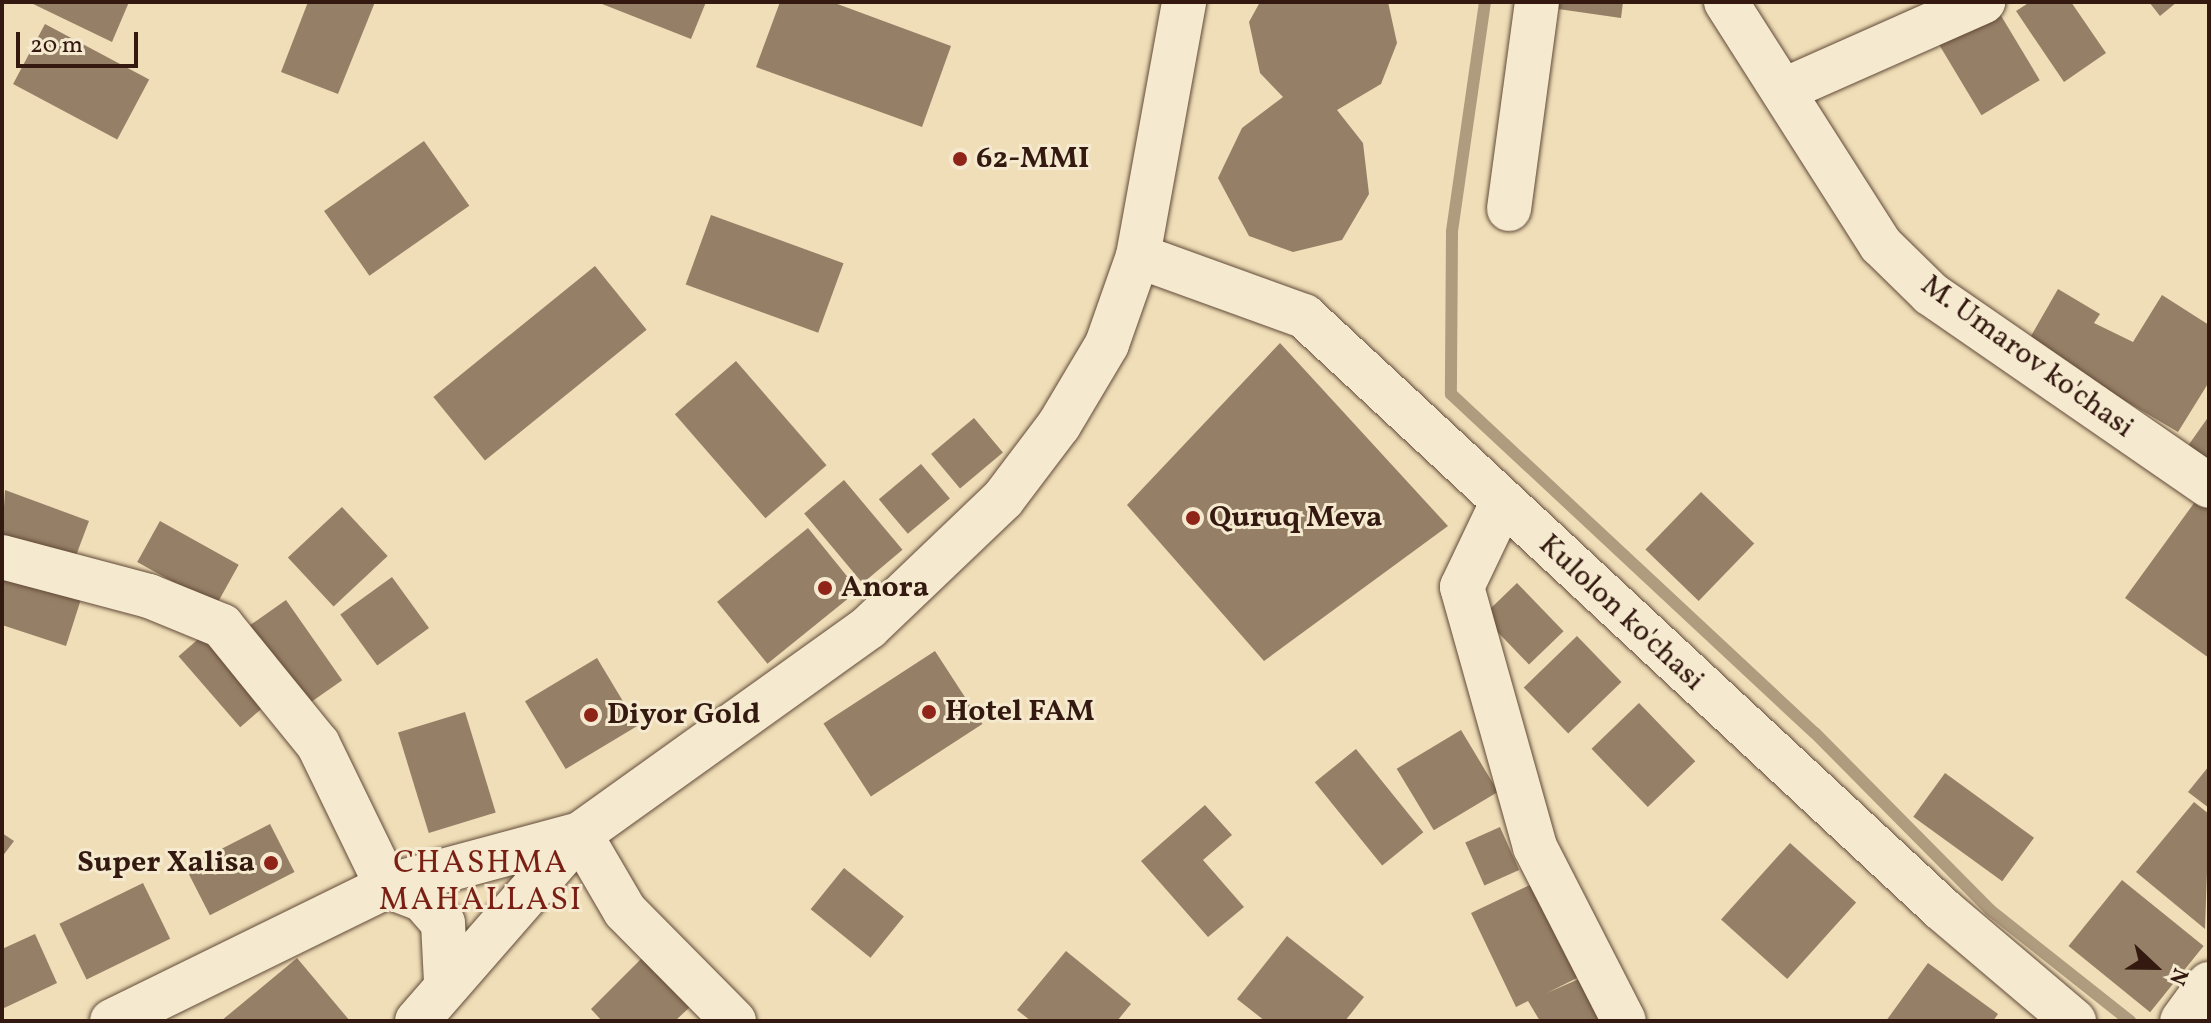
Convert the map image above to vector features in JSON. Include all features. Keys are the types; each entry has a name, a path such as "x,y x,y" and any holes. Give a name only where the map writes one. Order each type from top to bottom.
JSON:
{"main road":[{"path":"417,1021 446,982 580,834 804,678 1003,499 1059,425 1107,344 1138,256 1184,2"},
{"path":"1509,209 1537,2"},
{"name":"M. Umarov ko'chasi","path":"1726,2 1881,245 1931,294 2209,486"},
{"path":"1784,90 1983,2"},
{"name":"Kulolon ko'chasi","path":"1138,256 1304,316 1502,503 2074,1021"},
{"path":"1502,503 1462,587 1535,847 1624,1021"},
{"path":"2,557 149,596 222,626 318,744 387,886 435,910 443,923 446,982"},
{"path":"112,1021 387,886 580,834"},
{"path":"580,834 625,911 734,1021"},
{"path":"2182,1021 2209,984"}],"building":[{"path":"29,2 129,2 112,42"},
{"path":"308,2 375,2 338,94 281,72"},
{"path":"597,2 706,2 691,39"},
{"path":"780,2 832,2 951,46 922,127 756,67"},
{"path":"1260,2 1388,2 1397,43 1381,84 1337,110 1363,143 1369,194 1342,240 1293,252 1249,236 1218,178 1242,128 1283,97 1260,73 1249,22"},
{"path":"1559,2 1623,2 1621,18 1558,9"},
{"path":"2030,2 2071,2 2106,53 2064,82 2016,11"},
{"path":"2149,2 2177,2 2160,16"},
{"path":"1997,9 2040,80 1981,115 1939,44"},
{"path":"45,24 149,79 117,139 13,84"},
{"path":"424,141 469,206 369,276 324,211"},
{"path":"711,215 843,263 818,333 686,285"},
{"path":"595,266 647,330 485,461 433,397"},
{"path":"2058,289 2100,314 2094,323 2133,342 2162,295 2209,325 2209,382 2178,432 2027,343"},
{"path":"1280,343 1448,526 1264,661 1127,505"},
{"path":"736,361 827,465 765,518 675,414"},
{"path":"2209,416 2209,466 2185,450"},
{"path":"974,418 1003,452 960,488 931,454"},
{"path":"921,464 950,498 908,534 879,499"},
{"path":"844,480 902,550 863,583 804,513"},
{"path":"5,490 89,521 71,569 2,543"},
{"path":"1701,492 1754,543 1699,601 1645,550"},
{"path":"2197,499 2209,508 2209,658 2125,598"},
{"path":"342,507 388,556 334,606 288,557"},
{"path":"160,521 239,565 216,606 137,562"},
{"path":"808,528 858,590 767,664 717,602"},
{"path":"2,573 81,599 66,646 2,625"},
{"path":"392,577 429,628 377,666 340,615"},
{"path":"1517,583 1564,631 1529,665 1482,616"},
{"path":"286,600 342,680 300,710 243,630"},
{"path":"211,628 273,699 240,727 179,656"},
{"path":"1577,636 1621,682 1568,733 1524,687"},
{"path":"935,651 982,724 871,796 823,723"},
{"path":"597,658 638,726 566,769 525,701"},
{"path":"1639,703 1695,761 1648,807 1592,749"},
{"path":"465,712 496,812 429,833 398,732"},
{"path":"1461,730 1498,792 1434,830 1397,769"},
{"path":"1356,749 1423,832 1382,866 1315,782"},
{"path":"2209,766 2209,808 2188,792"},
{"path":"1945,773 2034,838 2002,881 1913,817"},
{"path":"2194,802 2209,814 2205,929 2136,872"},
{"path":"1205,805 1232,835 1203,860 1244,907 1208,937 1141,861"},
{"path":"270,824 295,872 210,915 185,867"},
{"path":"1500,827 1519,870 1484,885 1465,842"},
{"path":"2,833 14,841 2,857"},
{"path":"1790,843 1856,903 1787,979 1721,920"},
{"path":"844,868 904,916 870,958 811,909"},
{"path":"2122,880 2204,946 2150,1012 2069,946"},
{"path":"143,883 170,939 87,979 59,924"},
{"path":"1534,883 1579,977 1547,993 1581,978 1610,1021 1540,1021 1528,1001 1516,1007 1471,913"},
{"path":"35,934 57,983 2,1009 2,949"},
{"path":"1287,936 1364,997 1345,1021 1265,1021 1237,999"},
{"path":"1066,951 1131,1004 1117,1021 1031,1021 1017,1010"},
{"path":"297,958 350,1021 221,1021"},
{"path":"642,958 691,1006 675,1021 602,1021 591,1009"},
{"path":"1928,963 1998,1014 1993,1021 1886,1021"}],"waterway":[{"path":"1485,2 1452,232 1451,394 1815,733 1990,910 2130,1021"}],"place":[{"name":"62-MMI","path":"960,159"},
{"name":"Quruq Meva","path":"1193,518"},
{"name":"Anora","path":"825,588"},
{"name":"Hotel FAM","path":"929,712"},
{"name":"Diyor Gold","path":"591,715"},
{"name":"Super Xalisa","path":"271,863"}],"district":[{"name":"CHASHMA MAHALLASI","path":"481,884"}]}
